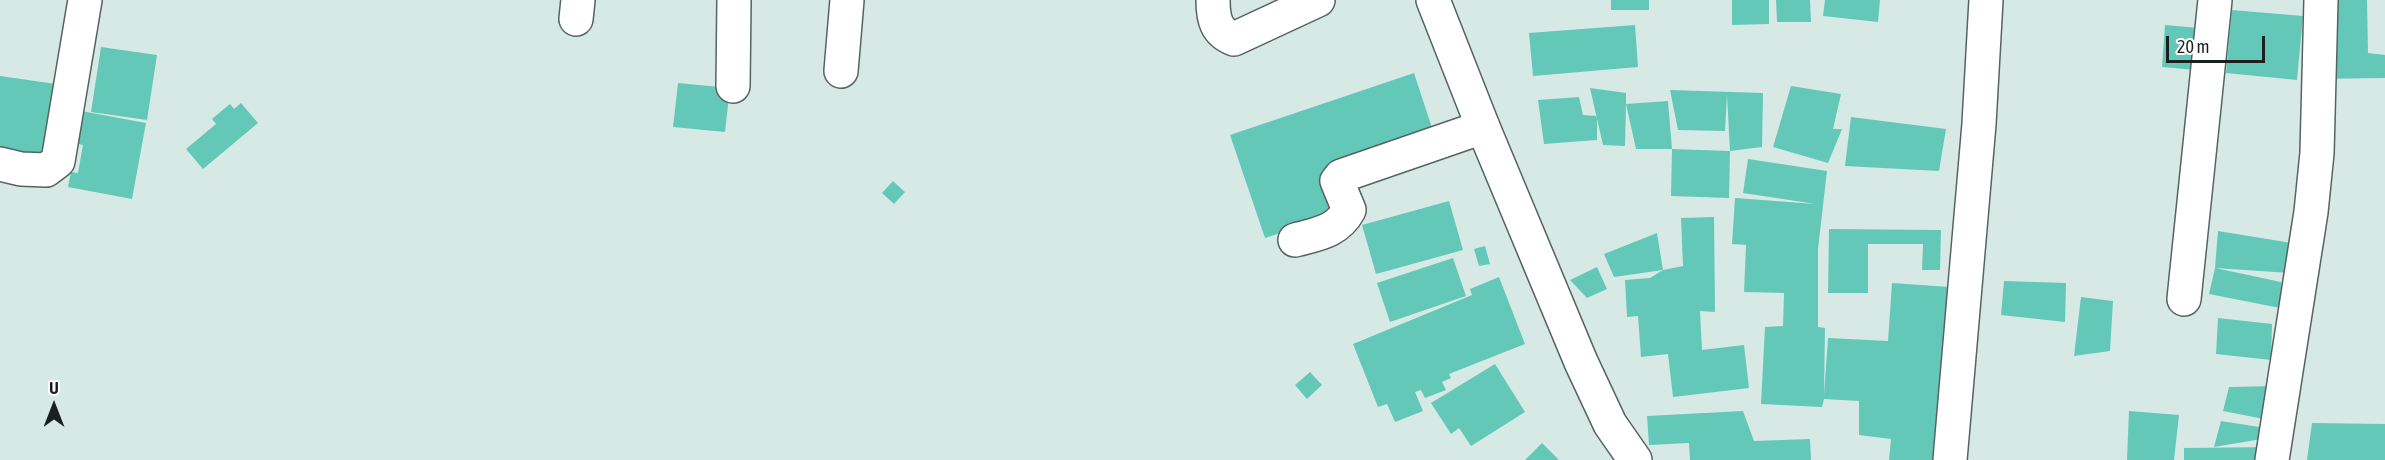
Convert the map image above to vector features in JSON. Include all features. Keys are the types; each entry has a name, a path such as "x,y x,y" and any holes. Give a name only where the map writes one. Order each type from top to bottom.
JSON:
{"street":[{"path":"0,165 46,170 58,161 85,0"},
{"path":"733,86 734,0"},
{"path":"841,71 847,0"},
{"path":"1213,0 1213,18 1219,30 1234,39 1318,0"},
{"path":"1433,0 1581,362 1610,424 1635,460"},
{"path":"1950,460 1979,124 1986,0"},
{"path":"2184,299 2215,0"},
{"path":"2272,460 2311,212 2317,153 2321,0"},
{"path":"1294,240 1330,231 1342,223 1349,210 1337,181 1341,176 1483,127"}],"building":[{"path":"1611,0 1649,0 1649,10 1611,10"},
{"path":"1732,0 1769,0 1769,24 1732,25"},
{"path":"1776,0 1810,0 1811,22 1777,22"},
{"path":"1825,0 1880,0 1878,22 1823,16"},
{"path":"2321,0 2367,0 2368,53 2385,55 2385,78 2318,79"},
{"path":"2232,10 2303,16 2297,80 2226,73"},
{"path":"1635,25 1638,67 1533,76 1529,33"},
{"path":"2165,25 2199,28 2195,70 2162,67"},
{"path":"101,47 157,55 147,120 91,112"},
{"path":"1414,73 1434,134 1327,169 1342,213 1265,238 1230,135"},
{"path":"0,76 56,84 45,156 0,149"},
{"path":"678,83 730,88 725,132 673,127"},
{"path":"1791,86 1841,94 1833,129 1842,129 1828,163 1773,147"},
{"path":"1590,88 1626,93 1625,146 1603,145"},
{"path":"1670,90 1763,93 1762,147 1730,151 1727,95 1725,131 1678,130"},
{"path":"1579,97 1583,115 1597,116 1597,140 1544,144 1538,100"},
{"path":"1668,101 1672,149 1636,149 1626,104"},
{"path":"241,103 258,123 203,169 186,149 216,124 212,119 230,104 234,109"},
{"path":"76,110 146,123 132,199 68,187 71,172 78,173 83,145 69,142"},
{"path":"1851,117 1946,129 1939,171 1845,166"},
{"path":"1672,149 1730,151 1729,198 1671,196"},
{"path":"1748,159 1827,171 1818,249 1818,327 1825,328 1824,395 1828,338 1888,341 1892,283 1949,287 1943,460 1889,460 1891,439 1859,435 1859,401 1824,399 1822,407 1761,404 1765,327 1783,326 1784,293 1744,292 1746,245 1732,244 1735,198 1816,204 1743,193"},
{"path":"893,181 905,192 894,204 882,193"},
{"path":"1449,201 1463,250 1376,274 1362,225"},
{"path":"1714,217 1715,312 1700,311 1702,350 1744,345 1749,388 1673,397 1668,354 1641,357 1638,316 1627,317 1625,280 1650,278 1663,270 1683,266 1681,218"},
{"path":"1829,229 1941,230 1940,270 1922,270 1923,244 1868,244 1868,293 1828,293"},
{"path":"2218,231 2292,243 2290,273 2215,268"},
{"path":"1657,233 1663,270 1614,277 1604,254"},
{"path":"1485,246 1490,264 1479,266 1474,249"},
{"path":"1453,258 1466,296 1390,322 1377,283"},
{"path":"1597,267 1607,289 1587,298 1570,280"},
{"path":"2215,268 2281,282 2285,309 2209,294"},
{"path":"1499,277 1525,344 1449,374 1451,378 1442,382 1446,390 1425,398 1421,390 1415,392 1423,411 1395,422 1387,404 1378,407 1353,344 1472,295 1470,289"},
{"path":"2004,281 2066,283 2065,322 2001,315"},
{"path":"2081,297 2113,301 2110,351 2074,356"},
{"path":"2218,318 2272,324 2271,360 2216,354"},
{"path":"1495,364 1525,412 1471,446 1459,428 1451,434 1431,403"},
{"path":"1310,372 1322,385 1307,399 1295,385"},
{"path":"2276,386 2269,420 2223,411 2229,387"},
{"path":"1743,411 1754,441 1810,439 1811,460 1690,460 1689,443 1649,445 1647,416"},
{"path":"2129,411 2179,415 2174,460 2127,460"},
{"path":"2221,421 2266,428 2262,439 2214,447"},
{"path":"2312,423 2385,424 2385,460 2307,460"},
{"path":"1542,443 1559,460 1525,460"},
{"path":"2274,447 2272,460 2184,460 2184,448"}]}
